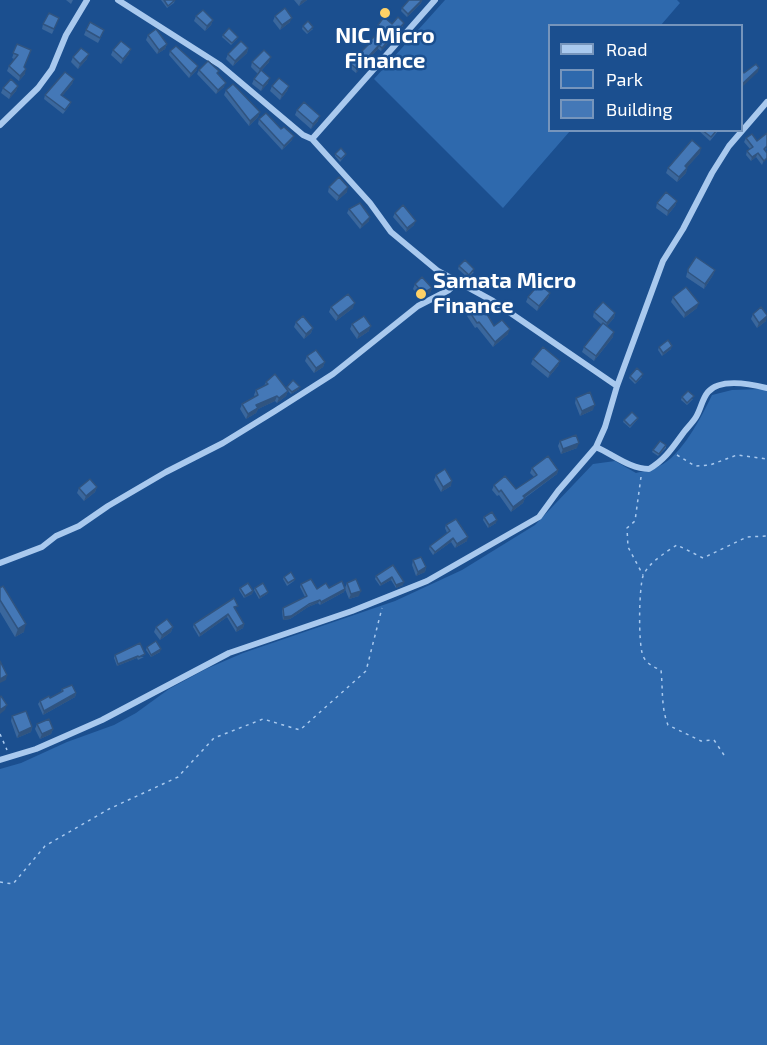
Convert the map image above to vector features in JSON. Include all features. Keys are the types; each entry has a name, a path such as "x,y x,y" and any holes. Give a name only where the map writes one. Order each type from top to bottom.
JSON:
{"street":[{"path":"0,125 38,88 52,69 66,35 87,0"},
{"path":"118,0 220,65 303,135 312,139 370,203 391,232 438,271 493,301 617,386"},
{"path":"312,139 435,0"},
{"path":"743,130 767,102"},
{"path":"0,760 36,749 102,720 229,653 427,581 539,517 558,490 596,447 663,261 683,229 712,173 741,132"},
{"path":"0,562 42,547 56,536 79,526 166,472 223,443 333,374 417,306 437,298 458,281"},
{"path":"596,447 633,467 650,469 661,463 671,452 696,418 709,390 730,384 748,384 767,388"}],"path":[{"path":"671,452 695,466 710,465 737,455 767,459"},
{"path":"641,469 640,494 635,521 627,528 628,547 643,575 640,608 643,655 650,665 661,670 663,712 668,725 701,741 714,740 724,755"},
{"path":"643,575 660,556 677,545 703,558 747,537 767,536"},
{"path":"0,882 13,884 45,846 109,809 178,777 214,738 263,719 300,730 366,671 384,598"},
{"path":"0,734 10,757"}],"green space":[{"path":"445,0 677,0 680,3 662,24 548,24 548,132 569,132 503,208 374,79"},
{"path":"762,389 767,391 767,1045 0,1045 0,769 21,763 67,742 114,725 136,713 169,689 243,653 395,601 462,570 535,525 593,464 615,461 636,473 656,467 667,461 683,445 712,395 732,390"}],"building":[{"path":"164,0 175,0 168,6"},
{"path":"409,0 422,0 408,14 402,8"},
{"path":"285,8 292,18 282,25 275,16"},
{"path":"203,10 213,20 207,26 196,16"},
{"path":"49,13 59,18 54,29 43,24"},
{"path":"384,17 392,24 398,17 404,23 382,48 379,45 357,69 347,61 353,54 356,57 372,41 382,28 378,25"},
{"path":"308,21 313,27 308,32 303,26"},
{"path":"90,22 104,30 100,38 86,30"},
{"path":"229,28 238,37 232,43 223,35"},
{"path":"156,29 167,44 159,50 148,35"},
{"path":"121,41 131,49 123,59 113,50"},
{"path":"241,41 248,48 235,61 228,54"},
{"path":"17,44 31,50 24,67 26,69 20,76 9,66 18,55 13,53"},
{"path":"176,46 198,66 191,74 170,51"},
{"path":"81,48 89,54 80,64 73,57"},
{"path":"264,50 271,57 260,69 252,62"},
{"path":"208,61 219,71 217,73 226,83 218,90 199,70"},
{"path":"756,64 759,68 743,83 744,73"},
{"path":"261,70 270,78 263,86 254,79"},
{"path":"65,72 74,79 61,95 71,102 65,110 45,95"},
{"path":"279,78 289,86 282,95 272,86"},
{"path":"11,79 18,86 11,94 3,88"},
{"path":"233,84 260,112 250,121 226,90"},
{"path":"304,102 320,116 313,124 297,110"},
{"path":"266,113 281,129 284,127 294,136 284,146 259,119"},
{"path":"705,132 715,132 711,137"},
{"path":"767,133 767,146 764,149 767,158 764,161 758,153 752,157 747,151 753,147 746,138 752,134 757,141"},
{"path":"692,140 701,148 685,166 687,168 679,177 668,168"},
{"path":"341,148 346,154 341,159 335,154"},
{"path":"339,177 348,187 339,196 329,187"},
{"path":"666,192 677,201 668,211 657,203"},
{"path":"360,203 370,217 362,225 349,209"},
{"path":"403,205 416,221 407,228 395,213"},
{"path":"696,257 715,270 705,284 688,272"},
{"path":"465,260 474,269 469,275 459,266"},
{"path":"422,277 432,288 423,293 415,284"},
{"path":"539,284 550,293 539,306 528,297"},
{"path":"686,287 699,303 685,313 673,297"},
{"path":"348,294 355,303 338,316 331,307"},
{"path":"603,302 615,313 607,323 594,312"},
{"path":"481,304 494,326 502,320 510,329 495,342 469,311"},
{"path":"761,307 767,316 759,323 753,314"},
{"path":"303,316 313,328 306,334 296,322"},
{"path":"364,316 371,326 359,334 352,324"},
{"path":"603,323 614,332 596,356 584,347"},
{"path":"668,340 672,346 663,353 659,347"},
{"path":"543,347 560,361 550,373 533,359"},
{"path":"316,350 325,362 316,368 307,356"},
{"path":"637,368 643,374 636,382 630,376"},
{"path":"275,374 288,391 279,398 277,396 256,405 258,408 248,414 242,404 258,395 256,390 268,384 266,382"},
{"path":"293,380 300,387 292,392 287,387"},
{"path":"688,391 694,396 687,403 682,397"},
{"path":"590,392 595,405 582,411 576,398"},
{"path":"632,412 638,418 630,426 624,420"},
{"path":"576,435 579,443 563,449 560,441"},
{"path":"660,441 666,445 659,454 653,450"},
{"path":"548,456 558,470 523,496 525,498 513,507 501,490 499,492 494,485 505,476 516,489 537,475 532,468"},
{"path":"445,469 452,481 443,487 436,475"},
{"path":"90,479 97,487 86,496 79,488"},
{"path":"492,512 497,520 489,525 484,517"},
{"path":"456,519 468,537 457,544 453,538 435,552 430,546 450,531 446,525"},
{"path":"421,557 426,567 418,572 413,560"},
{"path":"393,565 404,582 396,585 392,577 381,584 376,576"},
{"path":"291,572 295,579 288,583 284,577"},
{"path":"311,579 317,589 326,583 329,588 342,581 345,589 321,602 320,600 309,604 291,616 284,617 283,608 307,596 301,584"},
{"path":"356,579 361,591 351,594 347,583"},
{"path":"248,583 253,591 245,596 240,588"},
{"path":"263,583 268,592 260,597 255,588"},
{"path":"3,586 26,624 18,629 0,600 0,588"},
{"path":"234,598 238,606 234,607 244,624 237,628 228,614 200,634 194,624"},
{"path":"167,619 173,627 162,635 156,627"},
{"path":"156,641 161,649 151,655 147,647"},
{"path":"140,643 145,654 118,664 115,655"},
{"path":"0,661 7,675 0,679"},
{"path":"72,685 76,693 44,711 40,701"},
{"path":"0,697 7,705 0,710"},
{"path":"26,711 32,727 19,733 12,716"},
{"path":"49,719 53,729 42,734 37,724"}],"place":[{"name":"NIC Micro Finance","path":"385,13"},
{"name":"Samata Micro Finance","path":"421,294"}]}
